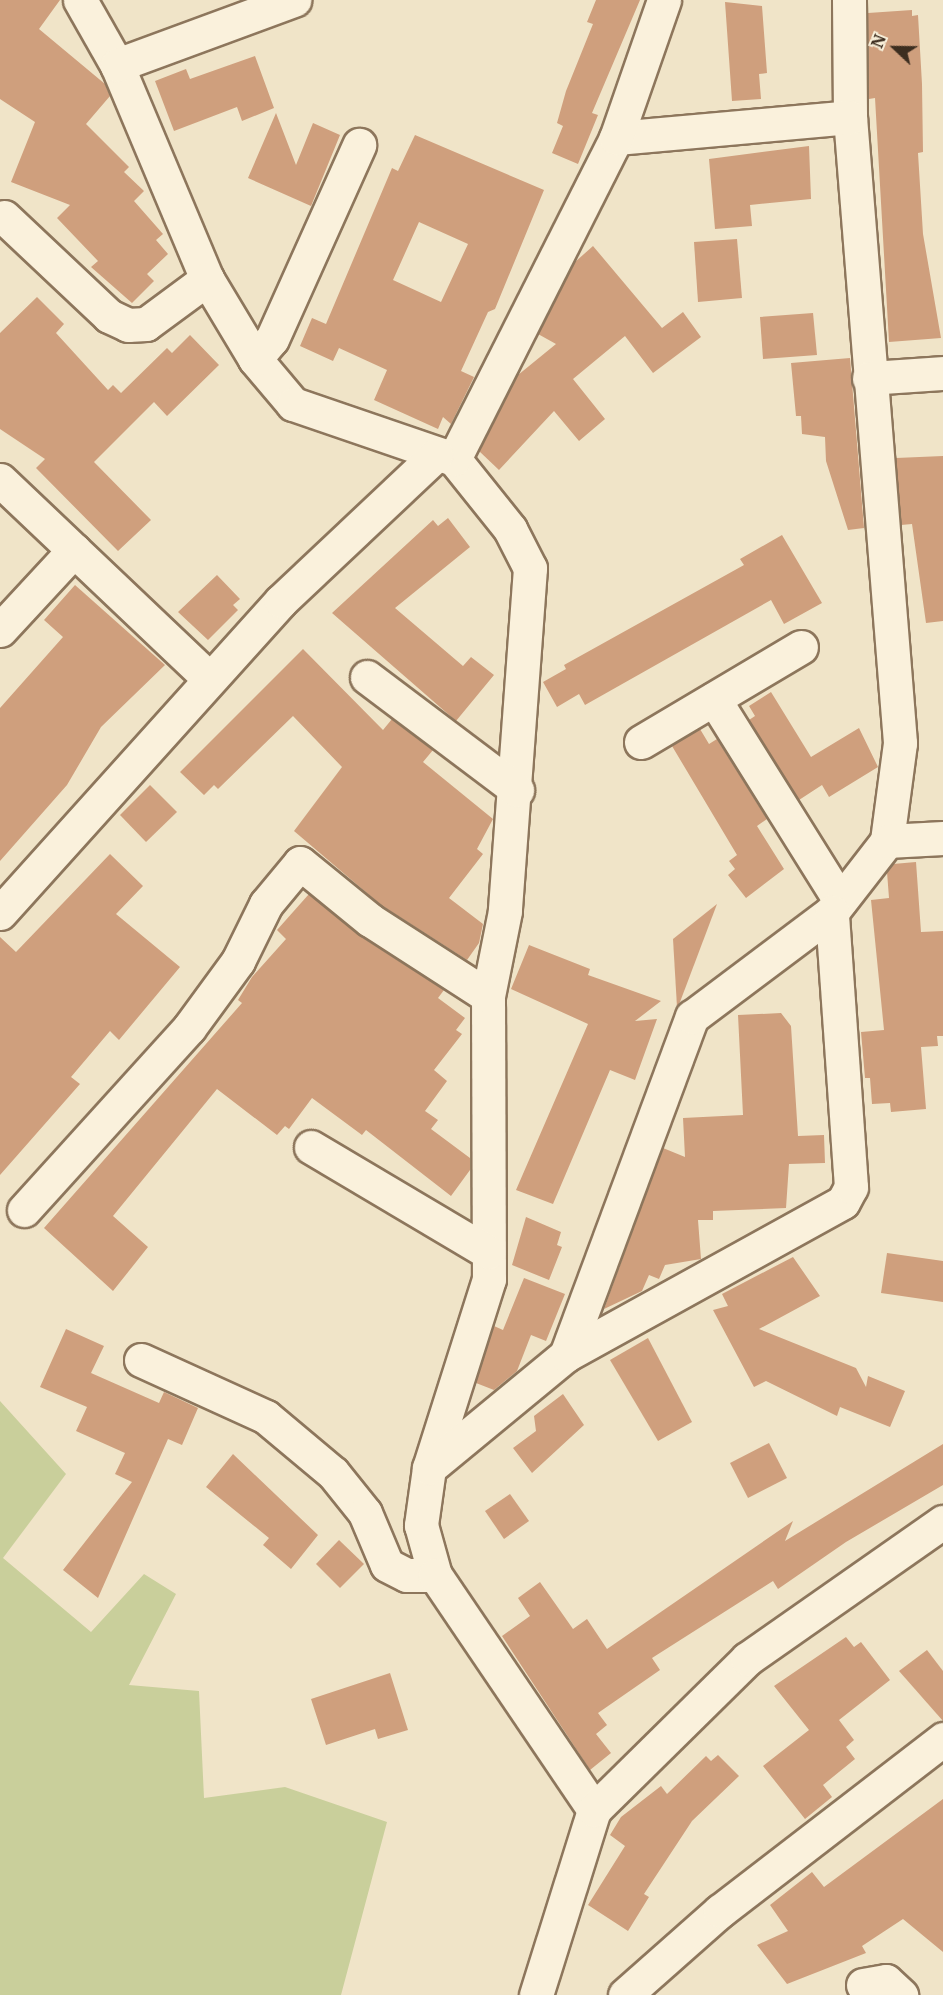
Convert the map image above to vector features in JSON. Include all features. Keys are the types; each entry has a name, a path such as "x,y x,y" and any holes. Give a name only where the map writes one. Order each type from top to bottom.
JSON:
{"street":[{"path":"80,0 117,65 207,279 255,359 293,404 445,457 510,530 530,567 517,789 506,911 488,996 489,1279 429,1468 421,1526 435,1575 594,1810"},
{"path":"117,65 294,0"},
{"path":"0,913 281,601 445,457 616,138 664,0"},
{"path":"566,1355 692,1017 836,906 887,841 900,744 869,378 850,117 849,0"},
{"path":"616,138 850,117"},
{"path":"255,359 272,339 359,145"},
{"path":"4,217 109,316 128,325 146,324 207,279"},
{"path":"869,378 943,373"},
{"path":"0,480 210,679"},
{"path":"0,630 74,550"},
{"path":"641,742 801,647"},
{"path":"367,677 517,789"},
{"path":"429,1468 566,1355 843,1202 851,1187 836,906 714,699"},
{"path":"887,841 943,838"},
{"path":"24,1210 189,1028 238,961 266,904 300,863 370,921 488,996"},
{"path":"311,1147 488,1252"},
{"path":"141,1360 266,1417 333,1473 365,1514 387,1565 407,1575 435,1575"},
{"path":"536,1995 594,1810 747,1659 943,1522"},
{"path":"625,1995 720,1911 943,1739"},
{"path":"863,1985 886,1982 901,1995"}],"green space":[{"path":"0,1401 66,1474 3,1558 91,1632 144,1574 176,1594 129,1685 199,1691 204,1798 285,1787 387,1822 341,1995 0,1995"}],"building":[{"path":"0,0 60,0 39,29 105,84 110,96 86,124 129,167 124,172 144,191 134,201 163,234 156,240 168,254 147,274 154,281 132,303 91,267 98,261 57,218 70,205 11,182 35,122 0,99"},
{"path":"596,0 640,0 592,113 598,115 578,164 552,153 563,126 557,123 566,91 593,24 587,22"},
{"path":"725,2 762,6 767,73 759,74 761,99 732,101"},
{"path":"912,10 912,16 918,15 922,84 923,152 918,153 923,234 941,338 889,342 875,98 869,99 868,13"},
{"path":"255,56 274,108 242,121 237,107 174,131 155,81 186,69 190,79"},
{"path":"276,113 296,165 313,123 340,135 311,206 248,178"},
{"path":"415,135 544,190 495,309 488,312 461,371 474,377 451,424 443,417 438,429 374,400 387,370 339,348 333,361 300,346 312,318 326,324 392,168 398,171","holes":["419,222 468,244 441,302 393,280"]},
{"path":"809,146 811,199 750,205 752,226 715,229 709,159"},
{"path":"737,239 742,298 698,302 694,242"},
{"path":"593,246 662,328 683,312 701,337 653,373 625,336 573,379 605,419 579,441 554,411 499,470 479,451 518,375 556,344 538,334 575,262"},
{"path":"37,297 64,324 56,333 108,390 113,385 121,393 167,348 172,353 190,335 219,365 167,416 154,402 94,462 151,520 118,551 36,468 45,459 0,429 0,333"},
{"path":"813,313 817,355 763,359 760,317"},
{"path":"850,358 864,528 848,530 826,461 825,437 802,434 801,416 796,416 791,363"},
{"path":"943,456 943,621 926,623 912,524 901,525 896,458"},
{"path":"448,518 470,547 395,608 463,666 471,657 494,675 456,721 332,613 433,520 438,526"},
{"path":"782,535 822,603 784,624 771,600 585,705 579,694 557,707 543,682 566,669 564,665 744,565 740,559"},
{"path":"217,575 240,599 233,605 238,610 208,640 178,612"},
{"path":"75,585 165,665 101,727 67,785 0,861 0,708 63,637 44,620"},
{"path":"303,649 383,730 392,719 433,750 423,762 493,819 477,849 483,854 449,898 483,924 479,943 467,960 381,905 294,831 342,767 293,716 218,789 214,785 204,795 180,772"},
{"path":"771,692 811,757 859,728 878,767 829,797 822,785 799,800 749,720 755,716 749,706"},
{"path":"700,729 709,744 717,739 767,819 757,826 784,869 746,898 728,875 735,869 729,861 737,855 672,746"},
{"path":"150,785 177,812 146,842 120,815"},
{"path":"110,854 143,886 116,914 180,967 119,1040 110,1031 71,1077 80,1084 0,1175 0,937 16,952"},
{"path":"916,862 921,932 943,931 943,1036 937,1036 938,1046 921,1047 926,1109 891,1112 890,1103 872,1104 870,1078 865,1078 861,1032 884,1030 871,900 889,898 887,872 893,864"},
{"path":"309,894 360,936 444,990 438,998 465,1018 456,1030 462,1034 434,1070 447,1081 425,1111 438,1120 431,1129 470,1158 470,1170 451,1196 366,1130 362,1135 312,1098 289,1129 285,1126 277,1135 217,1089 113,1216 148,1247 113,1291 44,1228 242,1003 238,1000 252,977 286,939 277,930"},
{"path":"717,904 680,1002 677,1007 673,939"},
{"path":"529,945 590,969 588,975 661,1001 635,1021 657,1019 635,1080 610,1070 553,1204 516,1190 588,1024 511,989"},
{"path":"781,1013 791,1026 798,1136 824,1135 825,1163 789,1164 786,1208 713,1211 713,1220 698,1220 701,1259 665,1265 659,1279 649,1275 642,1291 604,1309 663,1148 685,1157 683,1118 743,1115 738,1015"},
{"path":"526,1217 561,1232 557,1245 562,1247 549,1280 512,1265"},
{"path":"887,1253 943,1261 943,1302 881,1293"},
{"path":"793,1257 820,1296 759,1329 856,1368 866,1387 868,1376 905,1391 890,1427 840,1407 837,1416 766,1381 754,1387 713,1310 728,1306 722,1294"},
{"path":"524,1278 565,1294 546,1341 531,1335 517,1371 494,1390 476,1383 494,1326 503,1330"},
{"path":"66,1329 104,1346 91,1373 159,1403 164,1392 198,1408 182,1445 168,1439 98,1598 63,1570 132,1482 115,1474 125,1453 76,1431 87,1407 40,1387"},
{"path":"648,1338 692,1422 658,1441 610,1360"},
{"path":"563,1394 584,1425 532,1473 513,1448 536,1431 534,1416"},
{"path":"769,1443 787,1478 748,1498 730,1463"},
{"path":"943,1444 943,1485 846,1542 778,1589 773,1581 652,1658 660,1670 598,1713 607,1725 596,1734 611,1753 590,1770 502,1636 530,1616 518,1598 540,1582 573,1629 587,1619 607,1649 793,1521 785,1541"},
{"path":"233,1454 318,1535 291,1569 263,1545 269,1538 206,1487"},
{"path":"510,1494 529,1521 504,1539 485,1511"},
{"path":"339,1540 364,1564 340,1588 316,1564"},
{"path":"846,1637 854,1647 861,1642 890,1680 839,1720 854,1740 846,1747 855,1759 823,1785 832,1797 805,1819 763,1766 809,1730 774,1686"},
{"path":"927,1650 943,1671 943,1721 899,1671"},
{"path":"390,1673 408,1730 378,1739 375,1729 326,1745 311,1699"},
{"path":"718,1755 739,1776 692,1821 644,1894 649,1897 628,1931 588,1905 625,1846 610,1835 621,1817 661,1786 667,1794 706,1756 711,1761"},
{"path":"943,1799 943,1952 903,1919 862,1946 866,1953 787,1984 757,1945 788,1931 770,1905 812,1872 824,1887"}]}
